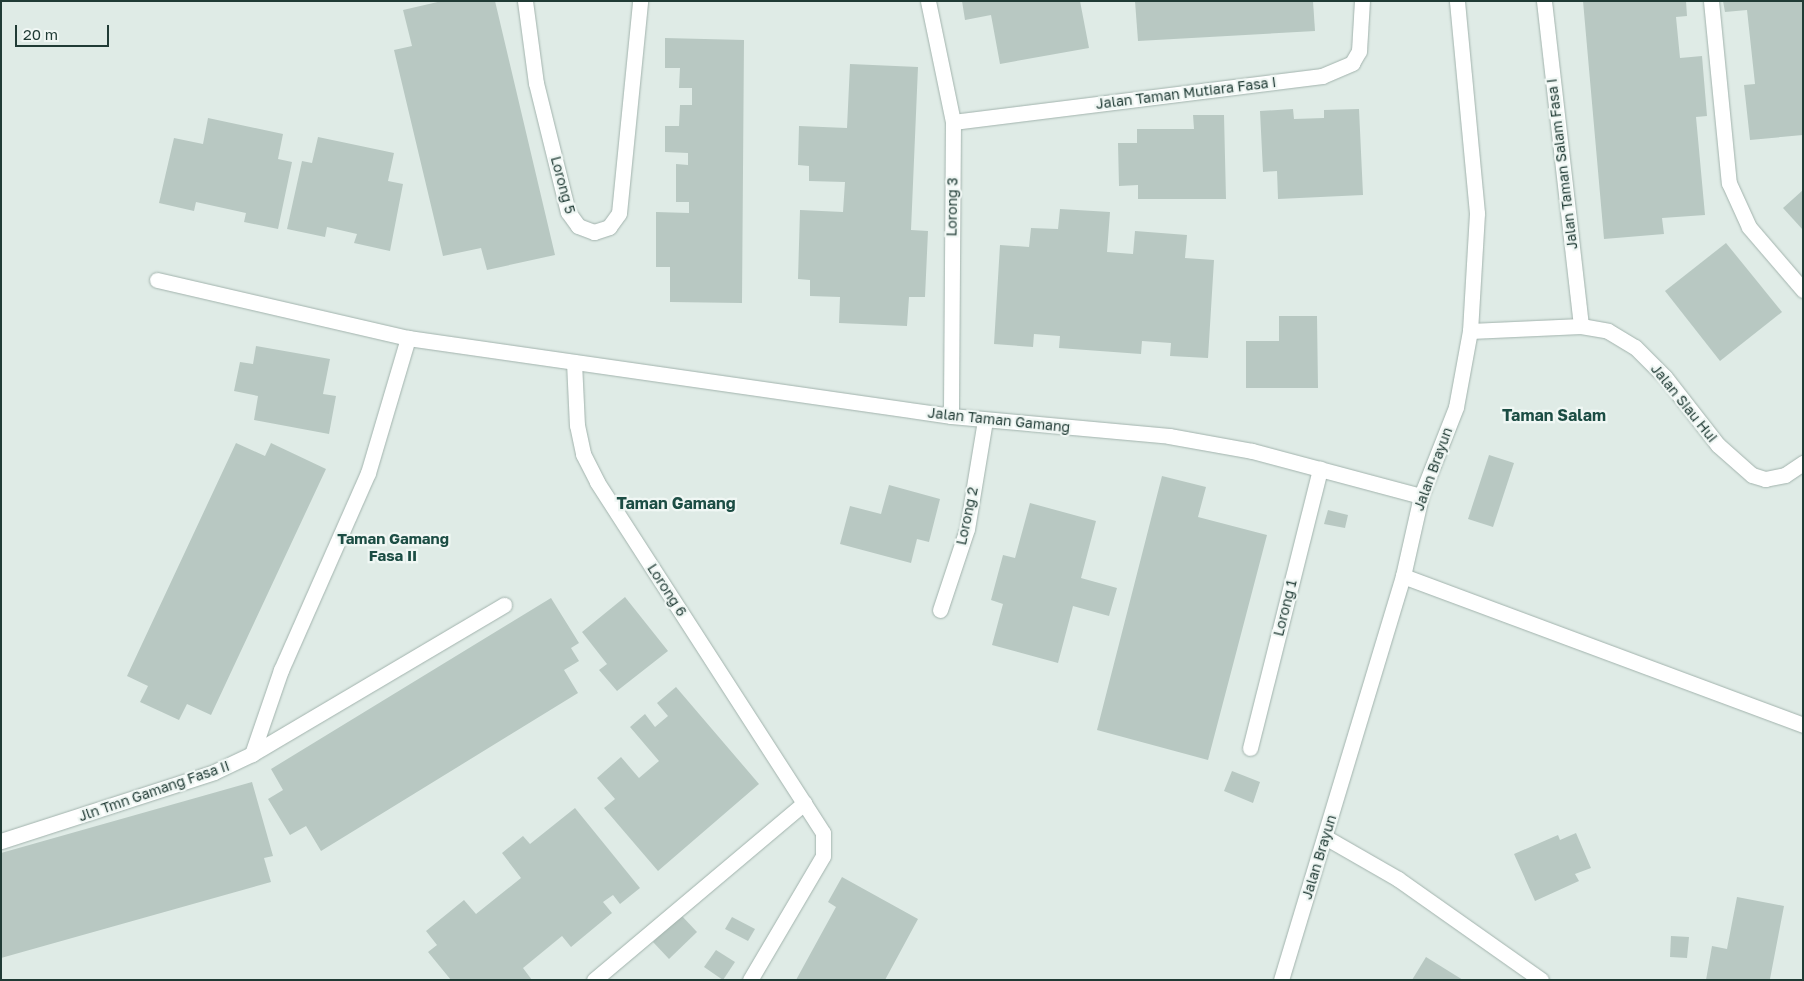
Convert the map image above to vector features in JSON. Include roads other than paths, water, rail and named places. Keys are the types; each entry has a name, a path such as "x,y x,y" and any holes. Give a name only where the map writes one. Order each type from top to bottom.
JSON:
{"street":[{"name":"Lorong 5","path":"525,1 536,83 568,212 578,226 594,232 609,227 619,213 640,1"},
{"name":"Lorong 3","path":"928,1 953,122 950,416"},
{"name":"Jalan Taman Mutiara Fasa I","path":"953,122 1322,76 1352,63 1359,51 1362,1"},
{"name":"Jalan Brayun","path":"1281,980 1403,576 1421,496 1456,407 1470,331 1477,212 1456,1"},
{"name":"Jalan Taman Salam Fasa I","path":"1544,1 1581,326"},
{"path":"1712,1 1729,183 1749,226 1803,290"},
{"name":"Jalan Taman Gamang","path":"157,280 408,338 950,416 1169,436 1320,469 1421,496"},
{"name":"Jalan Siau Hui","path":"1470,331 1581,326 1608,332 1635,347 1666,377 1718,445 1752,474 1765,479 1785,475 1803,463"},
{"path":"252,754 281,670 368,473 408,338"},
{"name":"Lorong 6","path":"574,362 577,425 583,454 597,482 823,833 823,856 750,980"},
{"name":"Lorong 2","path":"940,610 967,529 985,420"},
{"name":"Lorong 1","path":"1250,748 1320,469"},
{"path":"1403,576 1803,725"},
{"name":"Jln Tmn Gamang Fasa II","path":"1,841 214,772 252,754 504,606"},
{"path":"594,980 804,802"},
{"path":"1325,837 1413,889 1541,980"}],"district":[{"name":"Taman Salam","path":"1554,415"},
{"name":"Taman Gamang","path":"676,503"},
{"name":"Taman Gamang Fasa II","path":"393,546"}]}
